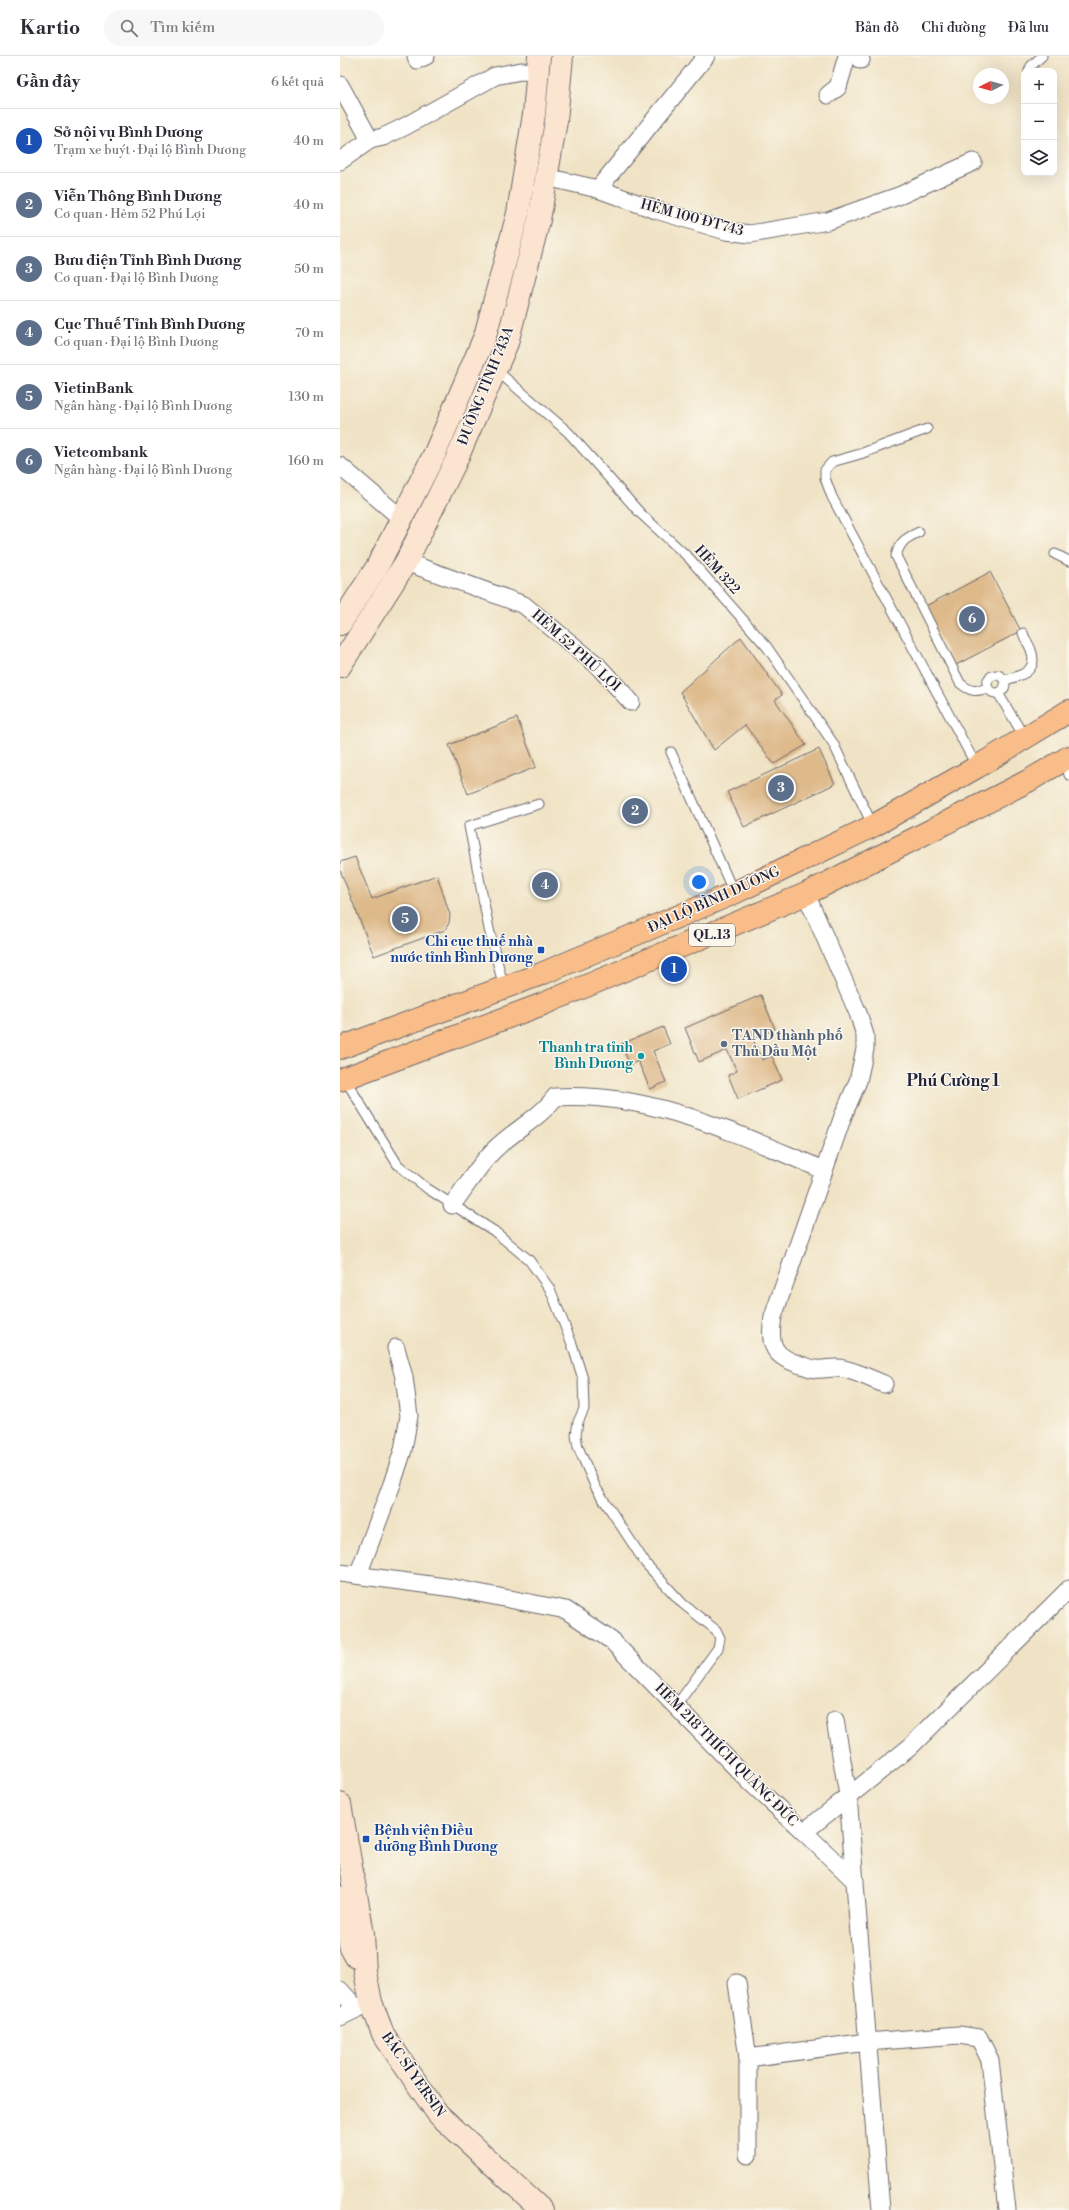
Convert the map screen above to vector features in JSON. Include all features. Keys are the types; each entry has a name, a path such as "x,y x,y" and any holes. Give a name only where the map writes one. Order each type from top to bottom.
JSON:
{"highway":[{"name":"ĐẠI LỘ BÌNH DƯƠNG","path":"340,1048 504,988 734,893 872,826 1025,739 1069,711"},
{"name":"ĐẠI LỘ BÌNH DƯƠNG","path":"342,1080 543,1004 806,894 1028,781 1068,764"},
{"path":"793,865 806,894"}],"main road":[{"name":"ĐƯỜNG TỈNH 743A","path":"340,666 406,562 455,464 507,343 537,228 556,121 562,56"},
{"name":"ĐƯỜNG TỈNH 743A","path":"341,619 377,567 402,519 435,453 485,336 518,213 534,114 538,64"},
{"name":"BÁC SĨ YERSIN","path":"340,1804 363,1934 364,2006 438,2114 542,2210"},
{"name":"BÁC SĨ YERSIN","path":"340,1897 351,1948 364,1972"}],"street":[{"path":"416,56 417,60 426,56"},
{"path":"598,189 706,56"},
{"path":"828,95 838,87 856,57"},
{"path":"340,161 370,140 404,127 495,76 521,71 538,64"},
{"path":"340,85 370,140"},
{"name":"HẺM 100 ĐT743","path":"546,178 598,189 656,210 726,230 750,234 835,219 901,195 973,162"},
{"path":"340,466 402,519"},
{"name":"HẺM 52 PHÚ LỢI","path":"406,562 524,605 597,665 631,702"},
{"path":"806,894 865,1035 865,1050 858,1081 843,1116 773,1318 771,1332 773,1347 779,1355 787,1361 816,1369 830,1367 843,1368 884,1384"},
{"path":"452,1204 494,1151 531,1118 545,1110 555,1097 591,1095 662,1107 824,1170"},
{"path":"358,1575 403,1450 408,1416 404,1377 396,1348"},
{"name":"HẺM 218 THÍCH QUẢNG ĐỨC","path":"340,1573 453,1588 566,1610 612,1641 750,1782 804,1832 848,1795 910,1747 1069,1589"},
{"path":"835,1720 848,1795 867,2042 882,2210"},
{"path":"804,1832 855,1881"},
{"path":"737,1983 748,2058 748,2155"},
{"path":"340,1990 364,2006 340,2018"},
{"path":"748,2058 867,2042 959,2035 979,2038 990,2060 1007,2210"}],"lane":[{"path":"1030,68 1042,56"},
{"name":"HẺM 322","path":"495,370 568,432 640,513 689,558 767,647 833,742 872,826"},
{"path":"927,429 860,454 832,462 825,470 825,478 832,497 977,767"},
{"path":"919,532 906,538 899,545 896,556 960,683 966,689 976,692 988,688"},
{"path":"1055,554 1069,561"},
{"path":"1005,680 1004,689 998,693 991,692 988,688 987,683 992,676 997,675 1005,680 1021,676 1030,670 1033,665 1031,650 1023,633"},
{"path":"998,693 1025,739"},
{"path":"672,752 734,893"},
{"path":"504,988 489,929 469,826 539,804"},
{"path":"342,1080 398,1165 428,1189 494,1231 529,1260 550,1289 572,1344 583,1379 584,1409 578,1422 576,1434 578,1447 596,1488 646,1564 683,1604 716,1630 720,1638 718,1648 676,1706"}],"building":[{"path":"990,572 1021,631 954,666 924,607"},
{"path":"741,637 782,695 775,700 806,745 774,764 745,725 714,750 680,692"},
{"path":"517,718 536,767 468,794 449,745"},
{"path":"819,749 835,784 744,827 727,792"},
{"path":"355,857 372,899 437,875 450,915 449,923 445,930 374,956 340,870 340,862"},
{"name":"TAND thành phố Thủ Dầu Một","path":"761,995 775,1029 753,1039 762,1060 772,1056 782,1080 738,1099 728,1075 737,1071 727,1050 699,1062 685,1028"},
{"name":"Thanh tra tỉnh Bình Dương","path":"663,1027 670,1044 653,1051 666,1082 650,1089 638,1061 630,1065 621,1044"}],"place":[{"name":"Vietcombank","path":"972,619"},
{"name":"Bưu điện Tỉnh Bình Dương","path":"781,788"},
{"name":"Viễn Thông Bình Dương","path":"635,811"},
{"name":"Cục Thuế Tỉnh Bình Dương","path":"545,885"},
{"name":"VietinBank","path":"405,919"},
{"name":"Chi cục thuế nhà nước tỉnh Bình Dương","path":"541,950"},
{"name":"Sở nội vụ Bình Dương","path":"674,969"},
{"name":"TAND thành phố Thủ Dầu Một","path":"724,1044"},
{"name":"Thanh tra tỉnh Bình Dương","path":"641,1056"},
{"name":"Bệnh viện Điều dưỡng Bình Dương","path":"366,1839"}],"district":[{"name":"Phú Cường 1","path":"953,1081"}]}
